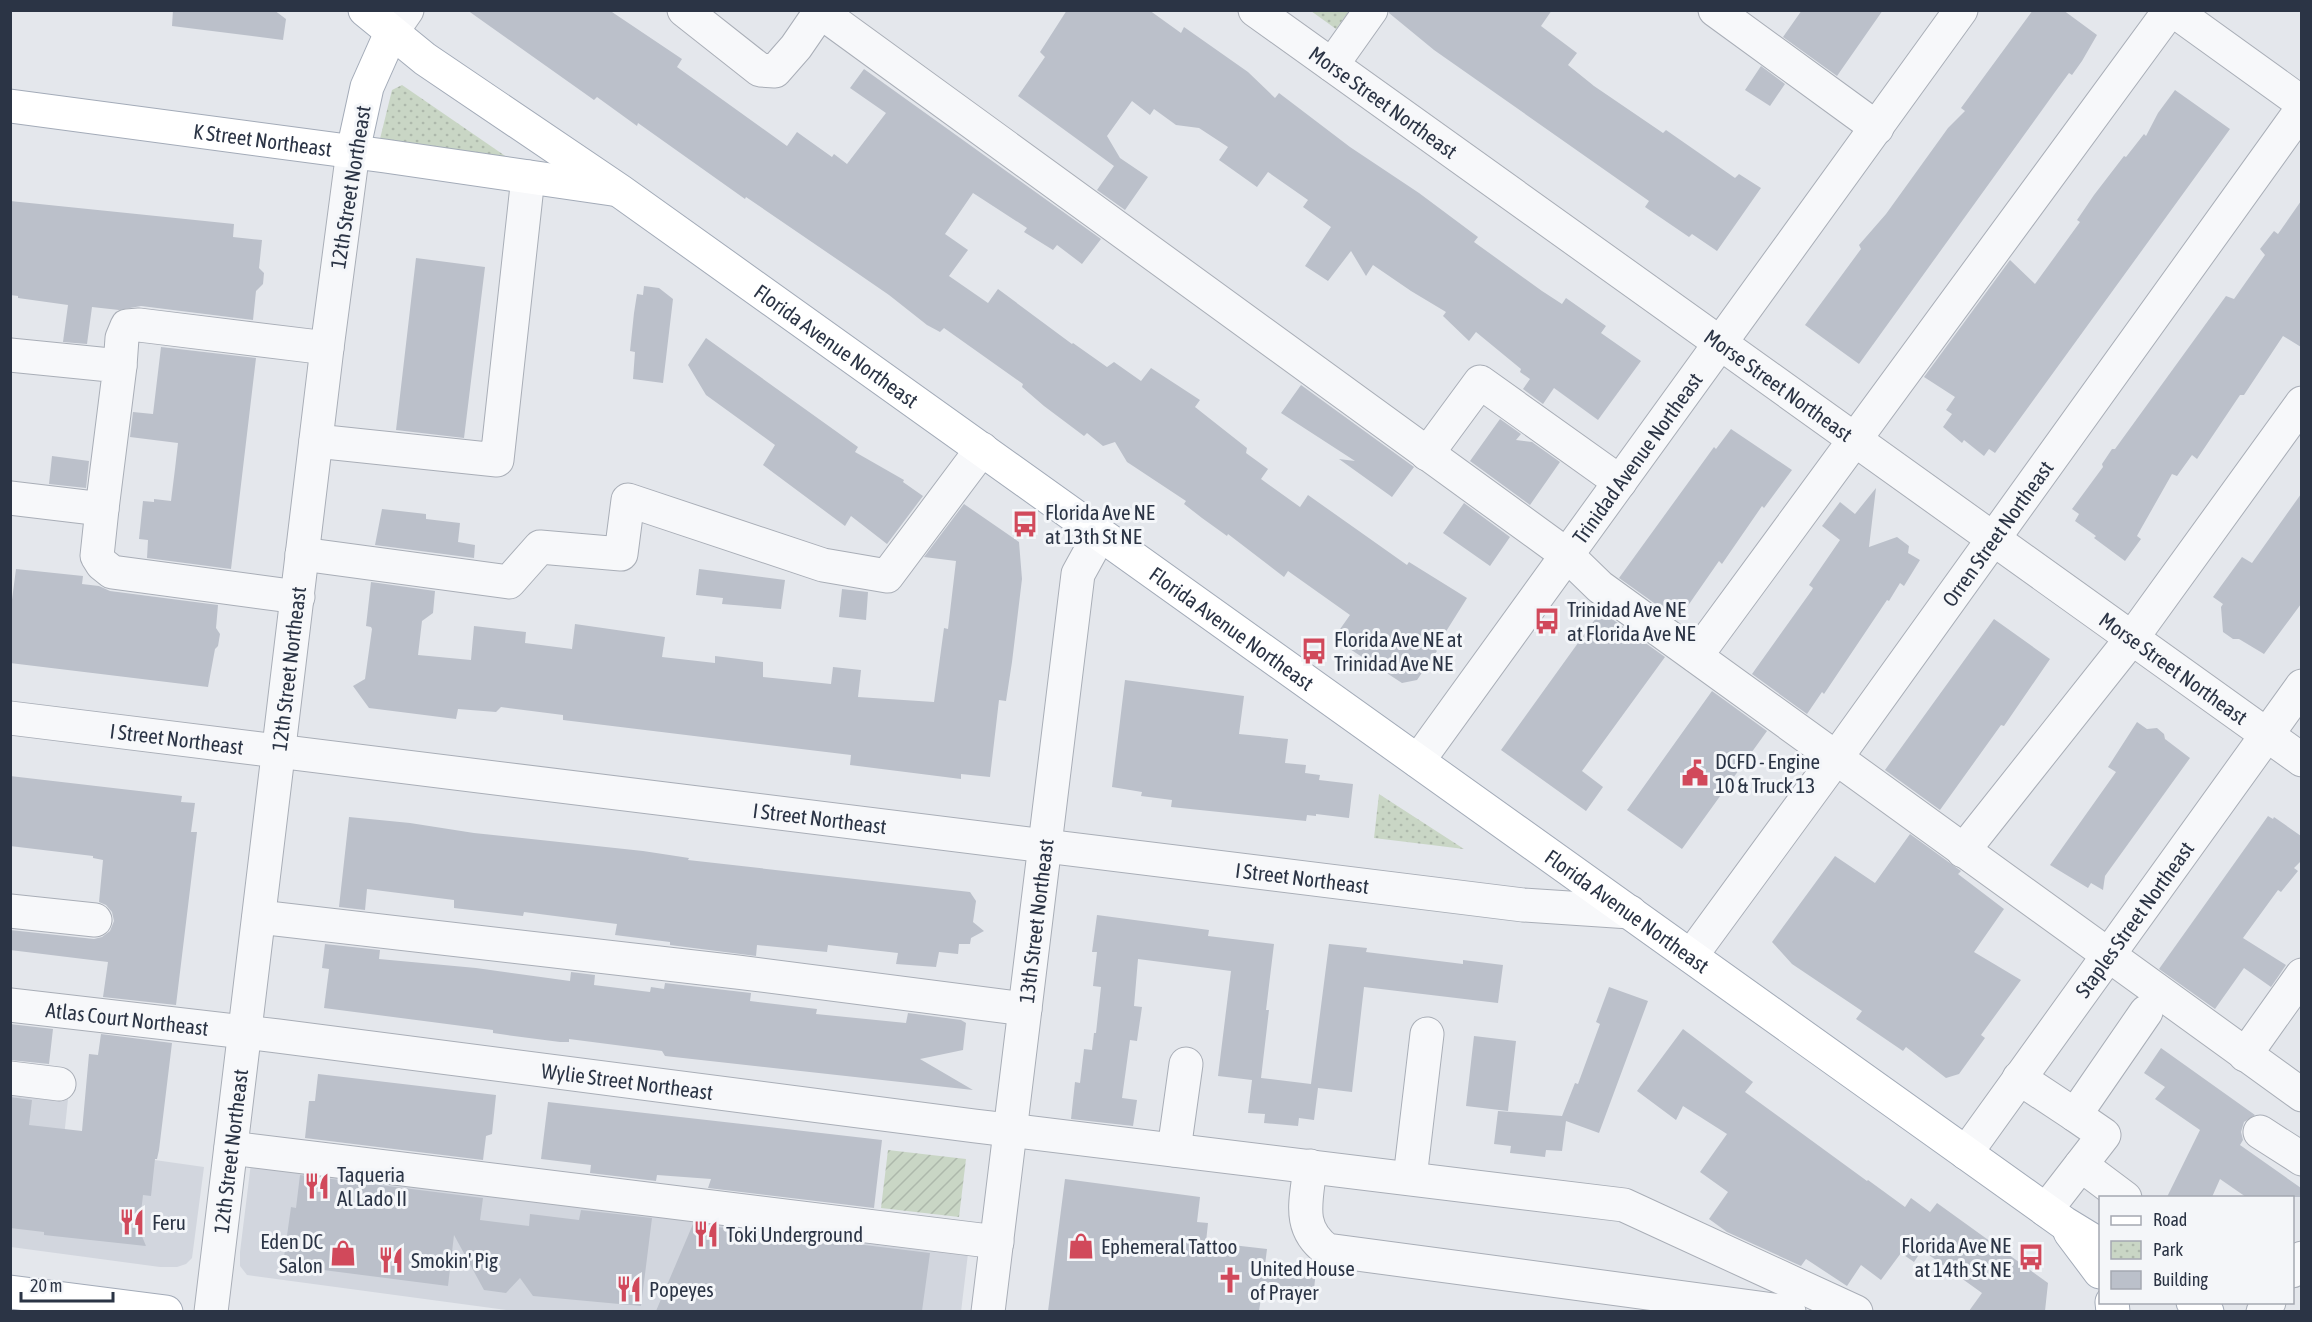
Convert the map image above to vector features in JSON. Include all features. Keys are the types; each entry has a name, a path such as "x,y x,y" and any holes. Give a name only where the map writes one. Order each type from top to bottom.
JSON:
{"main road":[{"name":"Florida Avenue Northeast","path":"365,10 399,22 530,131 620,191 2055,1217 2099,1244"},
{"name":"12th Street Northeast","path":"353,151 367,87 399,22"},
{"name":"K Street Northeast","path":"10,106 353,151 620,191"},
{"path":"2055,1217 2099,1271"},
{"path":"10,1292 166,1311"}],"street":[{"path":"684,10 760,70 775,71 796,47 819,11 1567,555 1600,587 2301,1095"},
{"name":"Morse Street Northeast","path":"1255,10 2301,760"},
{"path":"1332,65 1371,10"},
{"path":"1715,10 1877,128"},
{"name":"Trinidad Avenue Northeast","path":"1418,761 1962,10"},
{"path":"1696,656 2171,10 2301,103"},
{"name":"Orren Street Northeast","path":"1691,956 1836,758 2301,109"},
{"name":"12th Street Northeast","path":"212,1311 327,348 353,151"},
{"path":"316,441 497,460 528,177"},
{"path":"298,597 112,572 102,564 97,556 102,509 122,339 127,326 139,325 327,348"},
{"path":"10,355 120,366"},
{"path":"1427,454 1480,382 1620,482"},
{"path":"1963,851 2132,638 2301,403"},
{"path":"302,554 509,582 540,547 621,554 628,500 823,565 887,576 982,449"},
{"path":"10,498 102,509"},
{"name":"13th Street Northeast","path":"988,1311 1078,574 1100,534"},
{"name":"Staples Street Northeast","path":"1966,1153 2301,686"},
{"name":"I Street Northeast","path":"10,718 1044,844 1522,905 1630,912"},
{"path":"10,911 94,920"},
{"path":"259,917 737,972 1025,1009"},
{"path":"2244,1054 2301,975"},
{"name":"Atlas Court Northeast","path":"10,1005 245,1032"},
{"path":"2075,1115 2146,1012"},
{"name":"Wylie Street Northeast","path":"245,1032 1010,1130 1624,1205 1856,1311"},
{"path":"1410,1178 1427,1034"},
{"path":"1174,1150 1186,1064"},
{"path":"10,1078 59,1084"},
{"path":"2019,1078 2104,1135 2081,1165 2055,1217"},
{"path":"2260,1132 2301,1159"},
{"path":"231,1148 997,1242"},
{"path":"2081,1165 2124,1196"},
{"path":"1310,1166 1305,1221 1314,1240 1327,1250 1789,1311"}],"shaded area":[{"path":"11,1093 68,1099 63,1147 204,1167 192,1258 186,1264 177,1267 160,1267 11,1247"},
{"path":"252,1155 969,1245 961,1312 521,1312 247,1275 240,1266 240,1252"}],"green space":[{"path":"1311,11 1349,11 1336,29"},
{"path":"402,85 511,160 379,143 392,90"},
{"path":"1379,794 1464,849 1374,838"},
{"path":"888,1150 966,1159 959,1217 881,1208"}],"building":[{"path":"173,10 274,10 286,19 283,40 172,26"},
{"path":"467,10 609,10 682,59 677,67 787,146 797,132 832,157 834,154 847,164 886,113 850,88 864,69 1101,239 1082,264 1057,245 1053,250 1024,232 1027,228 973,193 945,234 968,250 949,276 988,303 998,289 1107,367 1114,362 1141,381 1151,368 1200,400 1195,407 1247,448 1246,453 1268,469 1261,479 1300,507 1308,495 1407,565 1409,562 1467,598 1435,649 1437,651 1417,680 1402,683 1336,640 1340,633 1338,632 1350,615 1288,571 1284,577 1228,534 1227,536 1202,518 1184,504 1186,501 1127,462 1115,442 1103,446 1087,433 1084,436 1044,406 1022,387 1023,384 944,328 940,332 927,325 844,264 746,197 745,199 638,123 637,126 597,97 594,100"},
{"path":"1067,10 1149,10 1181,33 1184,27 1248,72 1275,98 1279,93 1350,147 1419,193 1478,237 1474,242 1542,291 1562,304 1566,298 1606,326 1601,333 1641,361 1598,420 1554,388 1543,404 1523,389 1530,379 1520,372 1521,369 1476,332 1469,341 1443,316 1446,312 1373,265 1366,276 1351,251 1328,281 1305,266 1331,227 1303,207 1308,200 1268,172 1257,187 1219,160 1228,147 1199,128 1176,125 1154,109 1150,115 1132,101 1107,136 1120,158 1148,177 1125,210 1097,190 1114,166 1018,96 1045,57 1040,52"},
{"path":"1390,10 1552,10 1541,26 1577,53 1568,65 1594,86 1663,133 1666,130 1735,178 1739,174 1761,188 1717,251 1692,234 1689,237 1645,207 1649,201 1434,50 1389,13"},
{"path":"1802,10 1883,10 1837,76 1783,37"},
{"path":"2033,10 2063,10 2097,35 2072,75 2069,73 1859,364 1805,325 1861,249 1859,245 1886,214 1948,128 1965,111 1961,108"},
{"path":"1761,66 1785,84 1770,106 1745,90"},
{"path":"2175,90 2230,129 1995,453 1989,449 1984,456 1964,440 1962,443 1943,427 1952,414 1946,410 1955,397 1924,377 2010,260 2035,284 2080,222 2077,220 2094,195 2124,156 2126,157 2144,134 2146,136 2158,113"},
{"path":"10,201 234,224 233,237 262,240 259,268 264,273 263,284 256,291 253,320 141,306 119,310 92,307 87,344 63,342 68,305 10,295"},
{"path":"2301,201 2301,347 2283,336 2244,395 2240,395 2197,459 2192,455 2177,476 2172,474 2137,536 2141,539 2125,561 2075,521 2079,514 2072,509 2103,467 2102,464 2112,449 2115,449 2226,296 2234,299 2265,255 2260,249 2274,231 2278,234"},
{"path":"416,258 485,267 464,438 396,430"},
{"path":"644,286 659,288 673,299 663,383 633,379 635,352 630,351 634,313 637,294 643,295"},
{"path":"706,338 858,447 855,452 904,480 903,482 923,496 887,544 851,516 845,526 763,465 775,445 706,395 688,365"},
{"path":"161,347 256,358 231,569 147,558 148,540 139,539 143,501 154,502 154,499 171,501 178,443 130,437 133,412 153,414"},
{"path":"1301,385 1414,467 1392,497 1339,459 1355,461 1281,413"},
{"path":"1500,419 1521,434 1516,440 1532,442 1560,462 1530,505 1470,461"},
{"path":"1731,429 1792,470 1764,508 1762,506 1722,564 1719,561 1678,620 1619,578 1714,447 1716,449"},
{"path":"52,456 89,461 86,488 49,484"},
{"path":"1876,488 1869,547 1897,537 1909,546 1908,553 1920,560 1904,586 1900,583 1889,601 1887,600 1824,694 1822,692 1807,714 1752,674 1812,590 1813,588 1809,585 1840,540 1822,526 1840,502 1855,514"},
{"path":"2301,494 2301,604 2264,654 2223,632 2221,607 2223,604 2213,597 2242,557 2252,563"},
{"path":"1464,503 1510,537 1490,566 1443,533"},
{"path":"964,504 1019,542 1022,579 1012,662 1006,701 999,700 990,777 961,774 961,779 850,765 851,755 563,720 563,715 501,707 496,712 458,709 456,719 369,708 353,686 365,679 372,629 366,626 371,582 435,591 433,613 422,621 418,655 471,660 474,626 526,632 525,643 572,649 575,624 665,637 662,657 715,663 715,656 763,662 763,677 831,684 833,667 861,670 858,697 934,702 944,628 948,629 956,561 924,557"},
{"path":"382,509 426,514 426,519 460,523 458,542 475,545 474,558 375,545"},
{"path":"16,569 83,576 82,584 99,586 110,591 218,605 216,628 220,634 208,687 10,663 10,615"},
{"path":"699,569 785,580 781,609 722,604 723,598 696,595"},
{"path":"842,589 868,592 866,620 839,617"},
{"path":"1601,611 1665,657 1582,771 1603,787 1586,811 1501,750"},
{"path":"1994,619 2050,659 2004,726 2001,725 1940,810 1885,770"},
{"path":"1125,680 1244,696 1239,734 1288,739 1285,763 1306,765 1305,773 1320,775 1319,780 1353,784 1349,818 1316,814 1316,816 1307,815 1306,821 1171,807 1172,800 1141,796 1142,792 1112,787"},
{"name":"DCFD - Engine 10 & Truck 13","path":"1712,691 1767,731 1682,849 1627,810"},
{"path":"2137,722 2147,729 2157,728 2164,734 2165,739 2190,758 2105,876 2103,890 2091,883 2088,888 2050,865 2116,772 2108,767"},
{"path":"10,776 182,796 181,802 195,803 191,832 197,832 176,1005 103,997 108,962 10,950 10,930 94,939 110,931 114,921 112,912 106,905 99,902 103,860 93,858 93,856 10,846"},
{"path":"2268,816 2273,819 2274,817 2301,836 2301,861 2294,868 2298,871 2281,892 2278,890 2243,938 2286,965 2271,987 2244,968 2215,1009 2159,969"},
{"path":"349,817 643,851 689,858 688,860 970,892 976,901 973,922 984,931 971,938 970,944 959,944 958,954 939,952 936,967 896,964 898,953 828,945 827,952 757,945 756,956 670,945 670,942 615,935 617,924 524,912 523,916 454,908 454,900 367,889 365,910 339,907"},
{"path":"1910,834 1961,871 1958,874 2004,909 1974,952 2021,980 1981,1035 1985,1038 1959,1074 1946,1078 1906,1047 1903,1051 1856,1019 1862,1011 1792,964 1772,942 1835,856 1875,883"},
{"path":"1097,915 1209,930 1208,936 1274,944 1261,1078 1311,1084 1329,944 1367,948 1366,952 1463,964 1463,960 1503,965 1498,1003 1364,987 1352,1092 1318,1088 1314,1120 1299,1118 1298,1126 1264,1123 1265,1114 1248,1113 1252,1080 1218,1076 1231,971 1138,959 1134,1006 1142,1007 1137,1041 1130,1040 1122,1098 1137,1100 1133,1126 1071,1119 1075,1082 1080,1083 1084,1049 1092,1050 1094,1033 1096,1033 1101,987 1093,986 1097,952 1092,952"},
{"path":"325,944 380,950 379,959 476,968 570,981 571,972 595,975 594,985 650,992 651,987 664,989 665,983 751,993 750,1001 817,1009 816,1014 906,1023 908,1013 961,1020 966,1023 963,1050 920,1059 973,1090 665,1056 662,1051 569,1039 569,1042 560,1042 493,1033 493,1030 324,1008 329,969 322,968"},
{"path":"1609,987 1648,1001 1599,1133 1566,1121 1562,1151 1546,1150 1545,1157 1510,1153 1511,1146 1494,1144 1498,1111 1562,1116 1575,1083 1578,1084 1600,1024 1596,1022"},
{"path":"10,1024 53,1029 49,1064 10,1060"},
{"path":"1683,1029 1753,1082 1745,1092 1867,1181 1905,1207 1911,1198 1930,1212 1937,1203 2048,1283 2045,1311 1969,1311 1982,1293 1922,1250 1914,1262 1901,1253 1881,1280 1861,1265 1847,1286 1806,1259 1801,1266 1727,1232 1709,1219 1728,1192 1700,1172 1727,1134 1683,1106 1676,1120 1637,1091"},
{"path":"101,1034 172,1043 151,1196 143,1195 139,1229 146,1246 44,1235 44,1232 10,1228 10,1097 32,1100 29,1125 82,1131 89,1054 98,1055"},
{"path":"1474,1036 1516,1041 1508,1111 1466,1106"},
{"path":"2161,1048 2255,1115 2244,1122 2241,1132 2243,1140 2240,1145 2301,1188 2301,1197 2245,1196 2220,1179 2212,1196 2167,1196 2200,1130 2155,1099 2165,1087 2144,1073"},
{"path":"318,1074 496,1095 492,1134 486,1136 483,1160 305,1138 309,1101 315,1101"},
{"path":"548,1102 882,1140 874,1208 708,1188 711,1179 657,1175 656,1181 590,1173 591,1165 541,1159"},
{"path":"300,1175 483,1198 480,1220 529,1226 530,1214 579,1220 581,1210 652,1218 641,1306 533,1296 520,1278 506,1293 484,1290 454,1235 448,1286 292,1266 284,1257 291,1207 296,1208"},
{"path":"1065,1179 1200,1197 1197,1222 1208,1223 1206,1242 1267,1249 1265,1265 1316,1271 1313,1298 1262,1292 1259,1311 1048,1311"},
{"path":"693,1224 930,1253 922,1311 656,1311"}],"place":[{"name":"Florida Ave NE at 13th St NE","path":"1025,524"},
{"name":"Trinidad Ave NE at Florida Ave NE","path":"1547,621"},
{"name":"Florida Ave NE at Trinidad Ave NE","path":"1314,651"},
{"name":"DCFD - Engine 10 & Truck 13","path":"1695,773"},
{"name":"Taqueria Al Lado II","path":"317,1186"},
{"name":"Feru","path":"132,1222"},
{"name":"Toki Underground","path":"706,1234"},
{"name":"Ephemeral Tattoo","path":"1081,1246"},
{"name":"Eden DC Salon","path":"343,1253"},
{"name":"Florida Ave NE at 14th St NE","path":"2031,1257"},
{"name":"Smokin' Pig","path":"391,1260"},
{"name":"United House of Prayer","path":"1230,1280"},
{"name":"Popeyes","path":"629,1289"}]}
